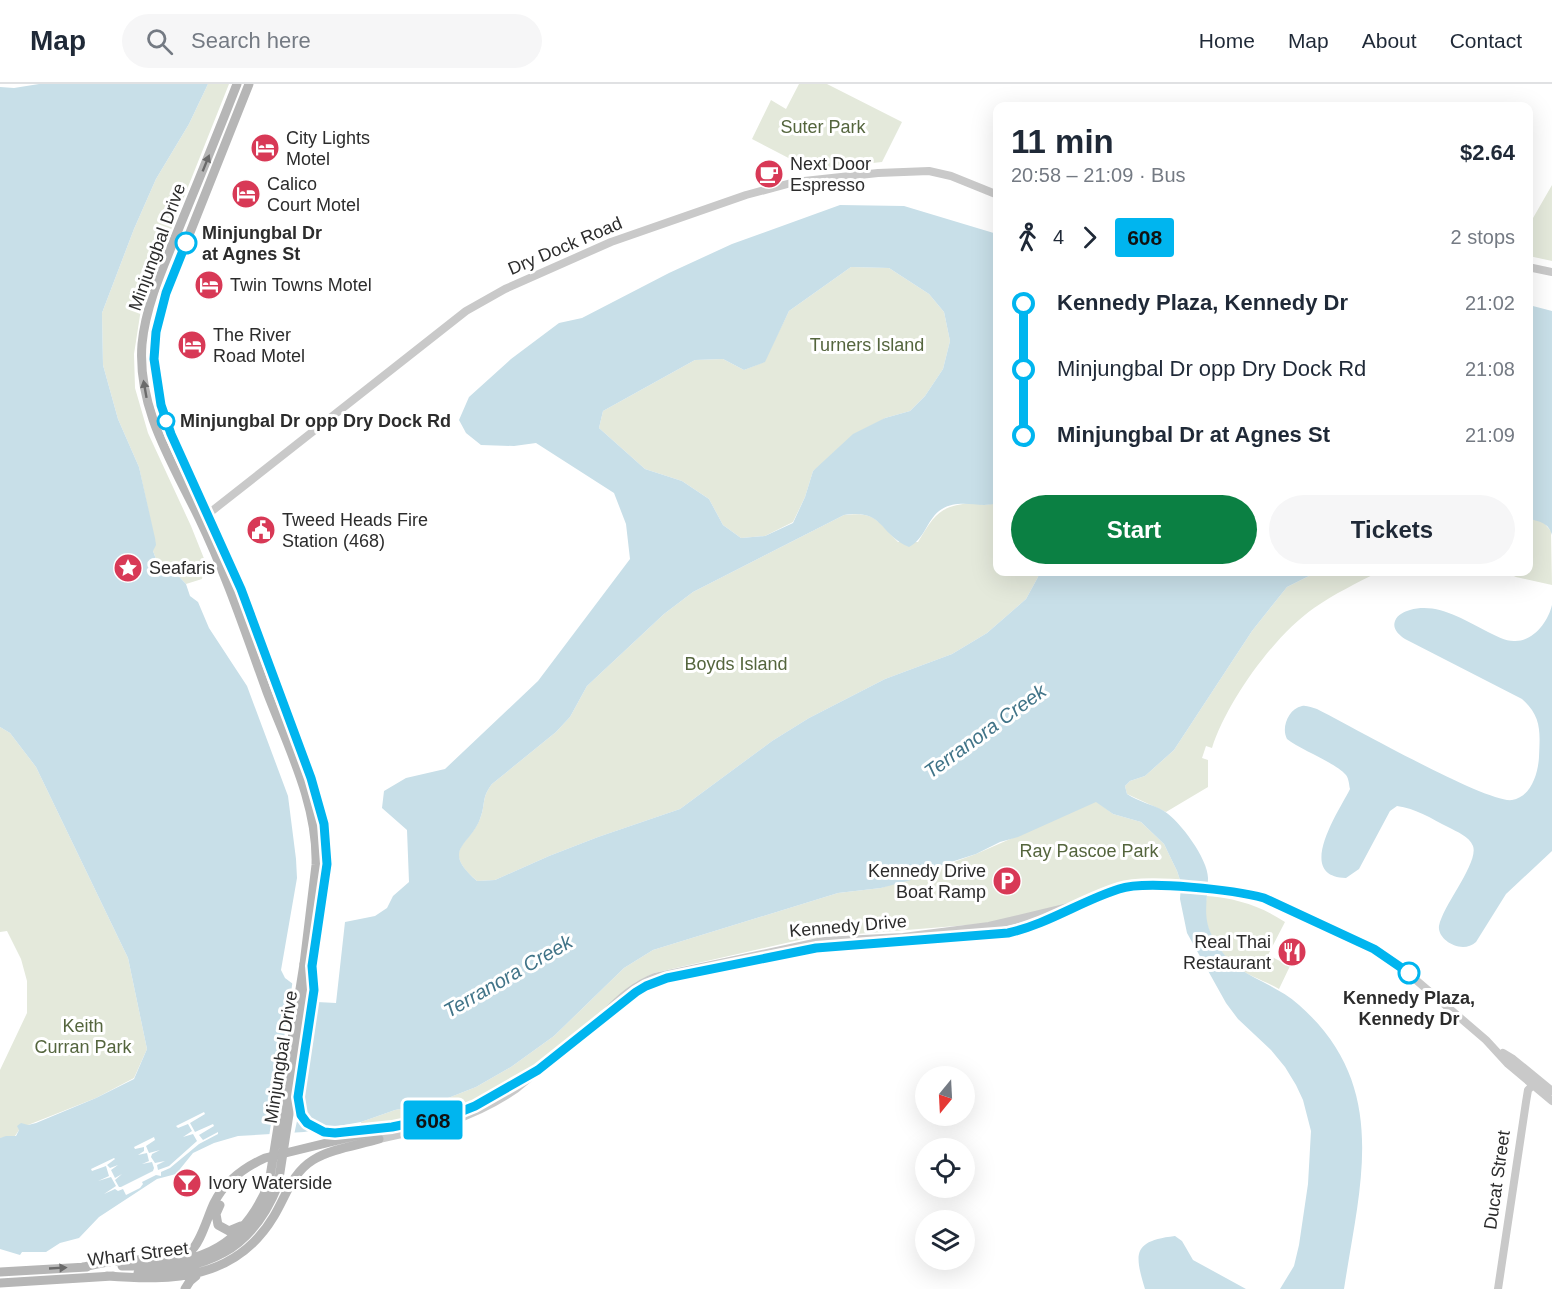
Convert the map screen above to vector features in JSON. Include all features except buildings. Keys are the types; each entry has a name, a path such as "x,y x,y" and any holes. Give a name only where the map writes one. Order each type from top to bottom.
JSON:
{"main road":[{"name":"Minjungbal Drive","path":"237,84 151,300 142,342 142,372 157,434 241,589 320,806 326,837 327,864 308,965 274,1184"},
{"name":"Minjungbal Drive","path":"204,517 163,412 155,378 154,346 166,293 249,84"},
{"path":"308,965 314,990 298,1097 301,1115 307,1123 324,1132 361,1130"},
{"path":"83,1267 112,1261 185,1254 194,1248 224,1188 236,1174 245,1168 265,1158 392,1127"},
{"path":"249,1221 229,1231 218,1225 216,1214 223,1198 232,1186 254,1168 309,1152 379,1139"},
{"path":"185,1289 190,1281 233,1258 256,1240 274,1216 297,1174 313,1159 379,1139"},
{"name":"Wharf Street","path":"0,1272 156,1265 188,1260 209,1253 228,1241 249,1221 274,1184"},
{"name":"Wharf Street","path":"0,1283 181,1269 203,1263 222,1254 256,1227 265,1215 274,1184"},
{"path":"147,1279 204,1272"},
{"path":"107,1276 147,1279 161,1282 169,1287"}],"street":[{"name":"Dry Dock Road","path":"204,517 465,311 505,289 611,242 746,195 795,182 878,173 929,171 943,173 993,193"},
{"path":"1533,268 1552,272"},
{"name":"Kennedy Drive","path":"604,1015 614,1004 645,981 666,974 824,940 903,937 976,928 1073,906 1126,886 1176,887 1248,894 1264,898 1374,949 1413,977 1496,1049 1508,1064 1552,1091"},
{"name":"Kennedy Drive","path":"379,1139 433,1128 469,1115 508,1094 604,1015 656,981 783,954 840,946 1008,933 1030,927 1073,906"},
{"path":"976,928 999,928 1026,923 1030,927"},
{"name":"Kennedy Drive","path":"392,1127 455,1114 475,1106 538,1070"},
{"name":"Kennedy Drive","path":"1535,1082 1552,1101"},
{"name":"Ducat Street","path":"1498,1289 1523,1114 1528,1090 1535,1082"},
{"path":"361,1130 392,1127"}],"green space":[{"path":"208,84 229,84 151,280 141,309 134,354 135,388 148,433 205,561 202,579 186,584 170,567 156,559 153,551 154,537 139,467 118,419 103,365 102,313 156,179 189,124"},
{"name":"Suter Park","path":"799,84 827,84 902,122 882,162 825,168 802,165 752,139 771,100 786,109"},
{"path":"1552,185 1552,261 1533,257 1533,218"},
{"name":"Turners Island","path":"851,267 889,268 929,294 944,312 950,341 943,369 925,396 910,411 885,418 813,471 805,497 793,522 765,536 741,538 723,525 709,499 682,481 645,469 599,428 603,411 695,360 723,359 744,370 764,362 789,311"},
{"name":"Boyds Island","path":"963,504 993,504 993,576 1038,576 1026,599 987,633 952,654 885,679 809,718 772,741 680,809 598,837 495,880 477,881 460,862 460,848 480,819 485,797 492,784 556,732 570,717 587,686 664,614 693,592 844,515 869,516 880,523 898,542 918,542 934,518 946,509"},
{"path":"1533,520 1542,521 1551,531 1552,585 1514,576 1533,576"},
{"path":"1309,576 1370,576 1314,608 1283,635 1268,652 1240,690 1212,748 1206,746 1202,758 1208,760 1208,787 1166,812 1127,794 1125,786 1130,781 1145,776 1174,750 1252,631 1287,587"},
{"name":"Keith Curran Park","path":"0,727 10,733 36,767 128,958 147,1049 134,1078 96,1098 28,1125 19,1130 15,1136 0,1138 0,1070 27,1013 27,981 21,959 7,931 0,932"},
{"name":"Ray Pascoe Park","path":"1096,801 1113,814 1141,822 1164,844 1181,883 1141,881 1121,883 1051,910 993,923 833,934 654,973 636,982 531,1070 479,1100 445,1112 362,1126 361,1122 395,1110 438,1102 476,1087 511,1067 554,1036 624,968 653,950 838,893 881,888 976,854"},
{"path":"1207,896 1248,904 1267,911 1285,922 1268,955 1290,966 1279,989 1241,970 1223,954 1212,936 1205,917"}],"water":[{"name":"Terranora Creek","path":"39,84 208,84 189,124 156,179 102,313 103,365 118,419 139,467 155,538 156,545 153,551 156,559 170,567 186,584 190,596 198,602 209,628 247,686 288,796 297,878 281,970 285,978 317,1002 336,1003 345,922 375,916 387,908 393,896 409,882 407,830 382,808 384,791 406,778 445,769 538,681 630,559 626,524 614,493 536,443 514,446 481,445 466,433 459,420 469,397 511,359 559,323 582,318 669,273 732,244 840,205 904,206 993,233 993,504 956,504 942,509 933,517 919,539 909,547 899,542 874,519 857,514 844,515 693,592 664,614 587,686 570,717 556,732 492,784 485,797 480,819 461,848 460,862 477,881 495,880 598,837 680,809 772,741 809,718 885,679 952,654 987,633 1026,599 1038,576 1309,576 1287,587 1252,631 1174,750 1145,776 1130,781 1125,786 1127,794 1170,816 1198,851 1207,870 1206,916 1208,924 1224,954 1237,967 1299,1005 1328,1036 1347,1069 1358,1103 1362,1138 1357,1212 1344,1289 1280,1289 1294,1266 1308,1184 1311,1131 1303,1100 1285,1067 1271,1050 1238,1019 1226,1003 1187,933 1180,899 1181,883 1164,844 1141,822 1113,814 1096,802 1018,837 945,864 911,880 881,888 838,893 653,950 624,968 554,1036 511,1067 476,1087 438,1102 395,1110 361,1122 304,1132 238,1136 214,1143 193,1153 176,1174 157,1179 99,1217 79,1238 60,1243 46,1252 22,1252 20,1255 0,1249 0,1138 16,1136 19,1130 17,1126 21,1123 28,1125 36,1123 134,1079 147,1049 128,958 36,767 10,733 0,727 0,87 14,88","holes":["851,267 889,268 929,294 944,312 950,341 943,369 925,396 910,411 885,418 853,434 813,471 805,497 793,523 765,536 741,538 723,525 709,499 682,481 645,469 599,428 603,411 695,360 723,359 744,370 765,362 789,311"]},
{"path":"1533,306 1552,311 1552,535 1546,525 1533,520"},
{"path":"1552,605 1552,851 1506,894 1476,942 1470,946 1458,946 1446,941 1439,931 1439,926 1471,863 1473,846 1469,840 1423,814 1397,806 1390,811 1359,869 1346,878 1331,875 1323,867 1324,841 1350,789 1348,780 1341,770 1287,739 1285,725 1297,708 1306,706 1317,709 1417,762 1476,790 1498,798 1512,800 1519,798 1529,790 1538,764 1538,725 1529,706 1522,699 1400,636 1394,624 1401,614 1410,610 1430,608 1460,618 1504,639 1521,640 1539,630"},
{"path":"1175,1236 1182,1241 1193,1260 1246,1289 1145,1289 1139,1266 1140,1251 1151,1241"}],"pier":[{"path":"293,979 316,998 301,1097 304,1113 319,1132 312,1133 297,1121 294,1135 269,1137"},
{"path":"204,1112 205,1114 190,1123 195,1132 213,1124 214,1126 199,1135 203,1140 218,1132 218,1134 199,1144 170,1168 161,1172 161,1176 156,1175 142,1182 140,1188 126,1195 123,1189 118,1191 115,1189 104,1194 116,1186 111,1177 98,1181 109,1176 106,1166 92,1171 91,1169 114,1158 107,1165 110,1168 118,1165 111,1170 115,1178 122,1174 115,1180 119,1187 153,1171 152,1162 142,1164 149,1161 147,1153 138,1155 144,1151 144,1147 135,1149 134,1147 154,1137 155,1140 146,1146 149,1153 160,1150 151,1157 155,1163 165,1161 157,1165 158,1170 169,1166 197,1141 193,1134 183,1137 192,1131 188,1124 178,1128 176,1126"}],"bus line":[{"name":"608","path":"186,243 166,293 156,332 155,378 161,405 171,434 201,496 241,589 311,778 320,806 326,837 327,864 324,892 312,966 314,990 298,1097 301,1115 315,1129 335,1133 392,1127 455,1114 475,1106 538,1070 604,1015 656,981 816,948 1008,933 1037,924 1073,906 1126,886 1212,890 1264,898 1374,949 1409,973"}],"place":[{"name":"City Lights Motel","path":"265,148"},
{"name":"Next Door Espresso","path":"769,174"},
{"name":"Calico Court Motel","path":"246,194"},
{"name":"Minjungbal Dr at Agnes St","path":"186,243"},
{"name":"Twin Towns Motel","path":"209,285"},
{"name":"The River Road Motel","path":"192,345"},
{"name":"Minjungbal Dr opp Dry Dock Rd","path":"166,421"},
{"name":"Tweed Heads Fire Station (468)","path":"261,530"},
{"name":"Seafaris","path":"128,568"},
{"name":"Kennedy Drive Boat Ramp","path":"1007,881"},
{"name":"Real Thai Restaurant","path":"1292,952"},
{"name":"Kennedy Plaza, Kennedy Dr","path":"1409,973"},
{"name":"Ivory Waterside","path":"187,1183"}]}
